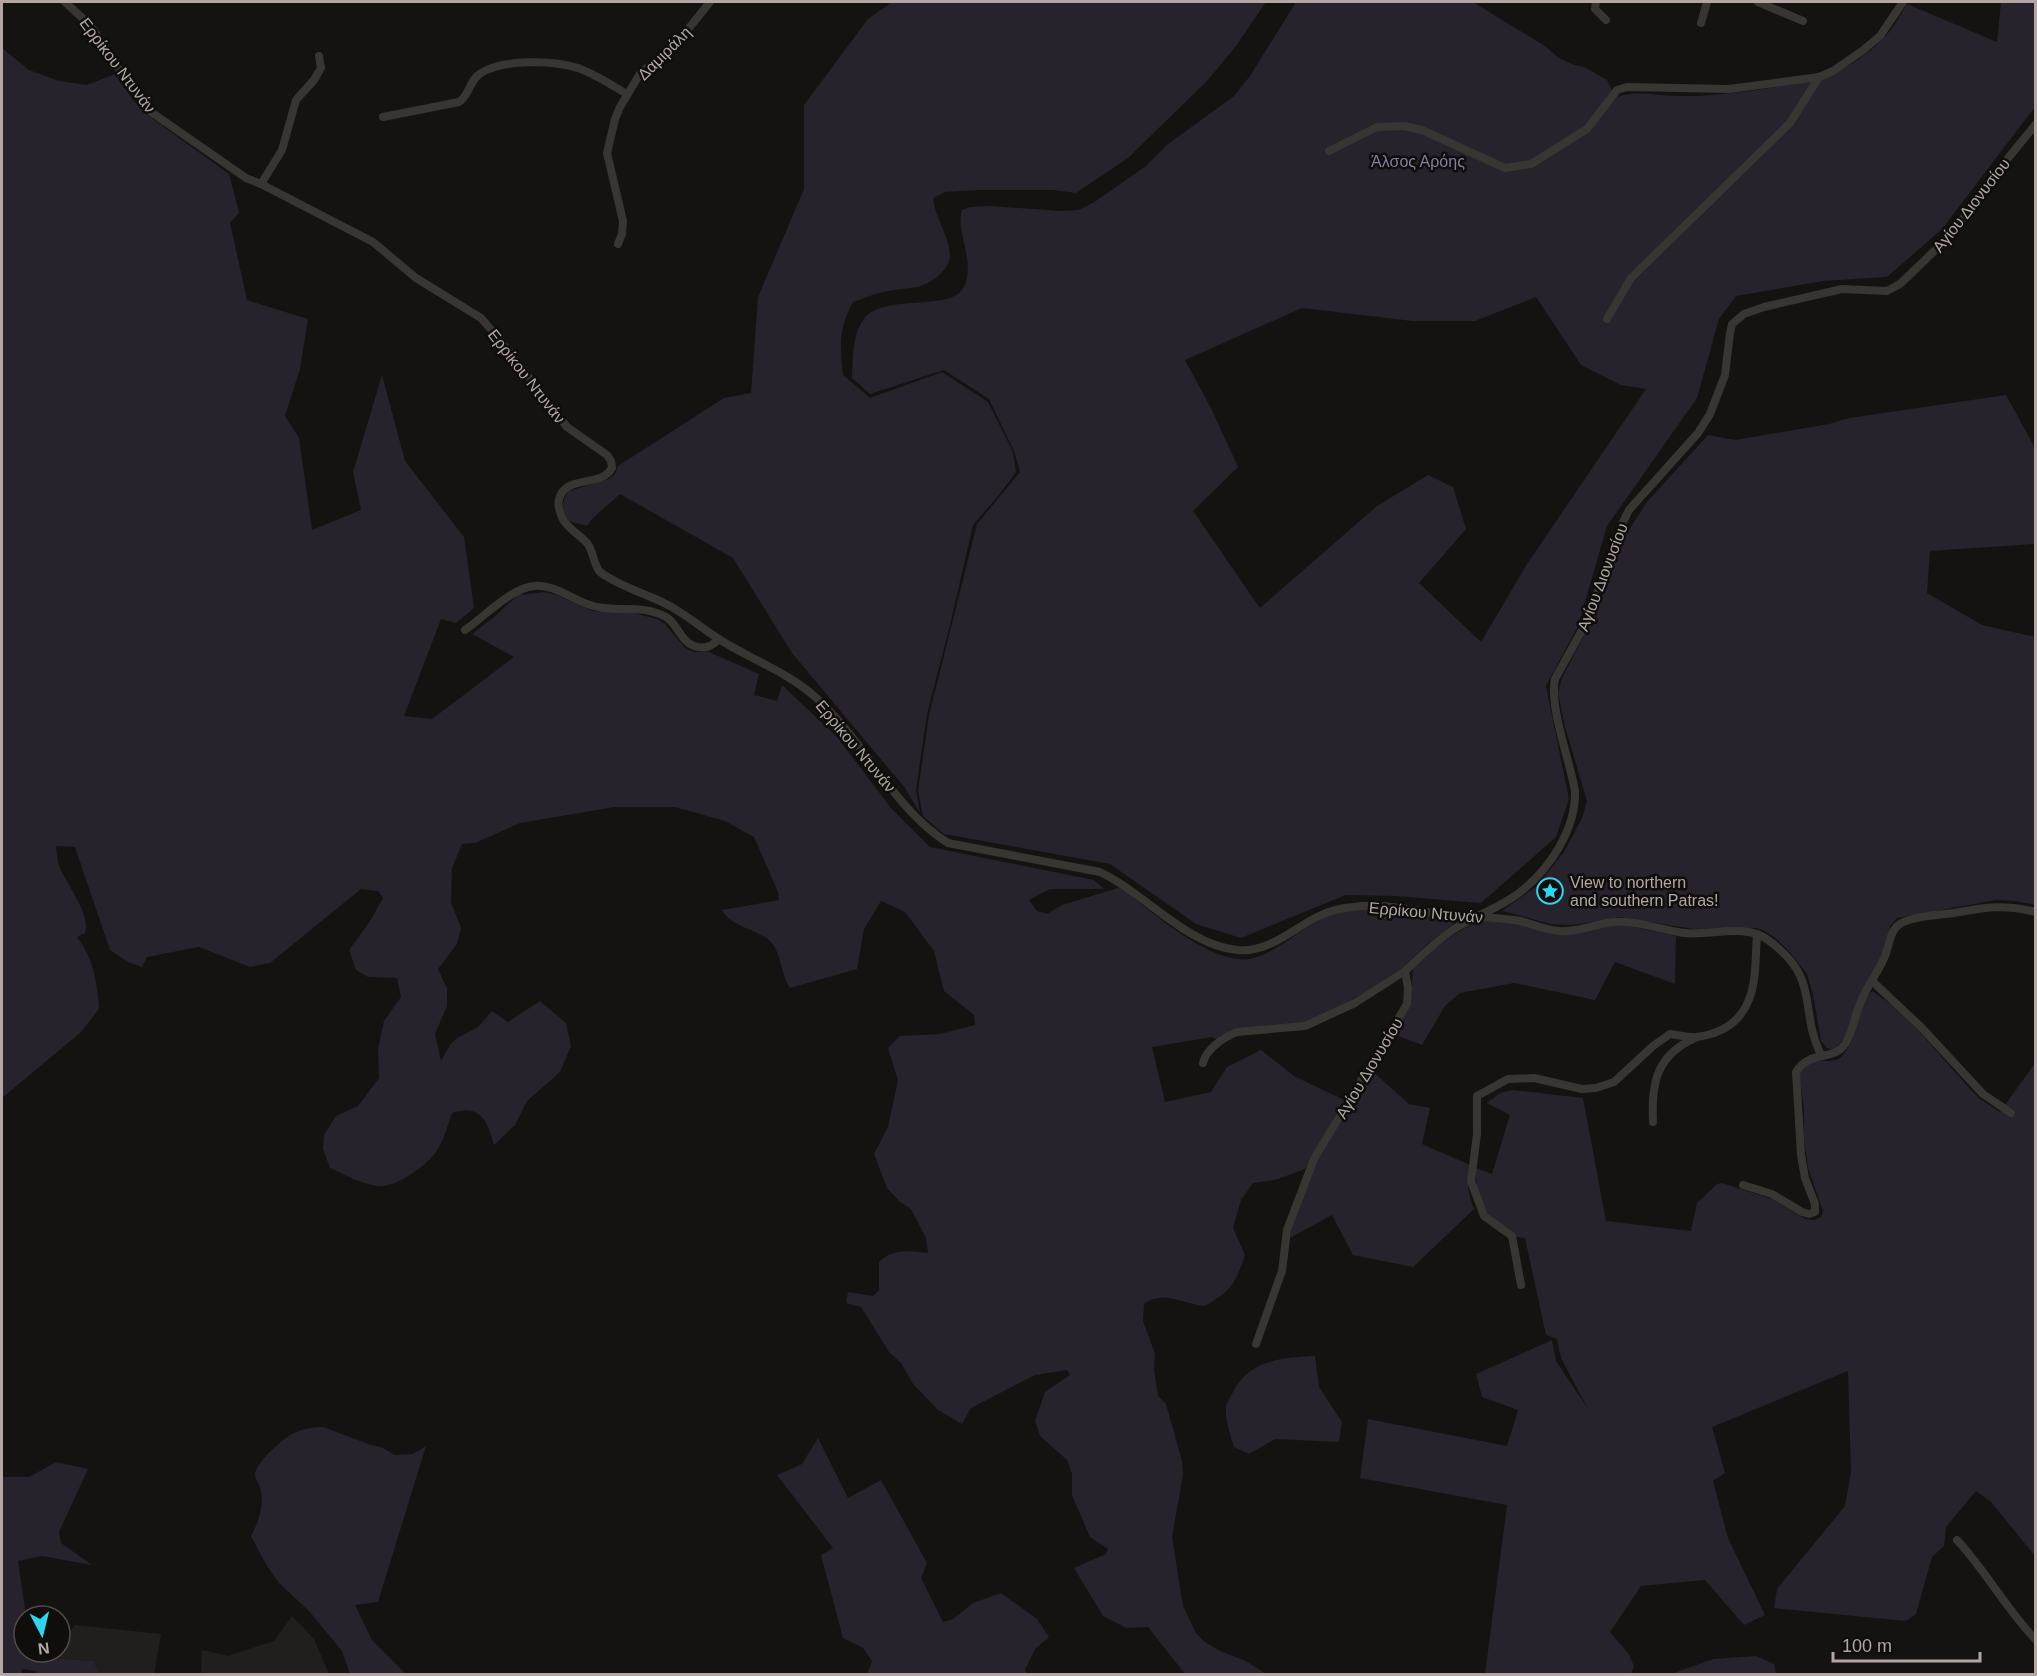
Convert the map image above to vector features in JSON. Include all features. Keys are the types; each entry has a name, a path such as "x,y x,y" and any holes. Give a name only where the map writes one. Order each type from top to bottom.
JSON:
{"street":[{"name":"Ερρίκου Ντυνάν","path":"65,2 87,21 122,74 151,112 238,173 373,242 416,278 481,318 567,427 604,453 611,461 612,468 609,473 565,488 559,502 559,511 564,521 590,547 597,568 609,578 669,606 719,639 790,677 815,696 850,735 899,798 927,828 948,843 1100,872 1114,879 1188,931 1213,943 1236,950 1252,950 1280,939 1321,914 1356,906 1378,906 1434,914 1518,921 1563,932 1620,922 1683,933 1757,933"},
{"name":"Δαμιράλη","path":"618,244 623,221 607,153 615,119 641,72 657,61 685,33 710,2"},
{"path":"1596,2 1595,9 1606,20"},
{"path":"1701,23 1707,2"},
{"path":"1758,2 1803,21"},
{"path":"1329,151 1377,127 1404,126 1422,130 1505,168 1531,164 1587,129 1617,90 1627,87 1729,89 1819,77 1833,71 1872,43 1887,28 1903,2"},
{"path":"261,184 282,150 296,100 314,80 321,68 319,56"},
{"path":"383,117 459,102 465,97 472,82 480,73 518,62 574,67 627,94"},
{"path":"1607,319 1631,278 1790,123 1819,77"},
{"name":"Αγίου Διονυσίου","path":"1256,1344 1282,1271 1287,1230 1314,1159 1407,1004 1408,988 1405,970 1446,935 1519,893 1535,878 1555,853 1568,828 1575,805 1575,791 1555,703 1553,687 1555,679 1587,621 1629,510 1698,433 1710,414 1723,382 1732,324 1744,314 1754,310 1842,289 1883,291 1896,286 1953,233 1991,179 2036,124"},
{"path":"465,630 508,597 533,586 560,591 601,608 633,608 651,611 669,619 680,635 695,647 707,648 719,639"},
{"path":"1743,1185 1772,1194 1802,1212 1809,1214 1815,1212 1815,1204 1805,1178 1801,1155 1795,1074 1805,1062 1821,1055 1834,1054 1842,1048 1862,997 1883,962 1895,930 1905,921 2000,906 2036,912"},
{"path":"1653,1122 1655,1083 1662,1063 1675,1048 1695,1038 1729,1028 1740,1015 1750,996 1754,979 1757,933 1782,952 1802,975 1814,1034 1821,1055"},
{"path":"1203,1063 1205,1055 1227,1036 1236,1032 1305,1026 1355,1003 1405,970"},
{"path":"1872,981 1921,1027 1978,1089 2011,1113"},
{"path":"1521,1285 1512,1236 1484,1216 1471,1181 1477,1134 1477,1096 1508,1079 1534,1078 1582,1089 1596,1088 1614,1082 1653,1046 1670,1034 1695,1038"},
{"path":"1957,1540 1981,1567 2011,1611 2036,1640"}],"shaded area":[{"path":"292,1616 314,1639 329,1674 201,1674 202,1650 228,1656 274,1641"},
{"path":"75,1625 161,1634 154,1674 99,1674 94,1661 72,1660 72,1629"}],"green space":[{"path":"892,2 1266,2 1236,46 1208,80 1128,158 1076,193 1053,190 977,190 945,192 933,198 949,248 948,264 937,277 924,285 884,292 853,302 848,312 841,337 843,375 870,398 942,372 988,402 1013,452 1016,472 973,525 927,714 916,790 920,813 905,788 792,653 733,558 620,494 587,526 569,521 563,506 569,491 609,479 615,474 618,466 724,398 751,393 758,297 804,189 804,105 868,19"},
{"name":"Άλσος Αρόης","path":"1296,2 1473,2 1545,46 1559,58 1586,68 1607,80 1613,93 1619,97 1639,94 1713,95 1819,80 1847,67 1875,47 1892,29 1907,4 1997,42 2001,2 2035,2 2035,107 1942,229 1887,277 1823,281 1736,296 1719,319 1697,398 1607,526 1578,626 1546,686 1569,799 1556,837 1481,903 1396,896 1346,895 1241,938 1196,924 1110,864 944,834 923,816 918,791 929,715 977,524 1020,472 1014,451 989,399 944,370 870,394 852,378 854,348 859,326 863,320 873,312 885,307 946,299 957,295 964,287 968,267 961,228 962,210 989,206 1078,210 1093,203 1146,166 1167,145 1234,96 1250,76","holes":["1536,297 1581,365 1621,385 1646,389 1527,564 1481,642 1419,583 1466,529 1453,487 1428,475 1377,506 1260,608 1193,511 1238,467 1211,408 1185,360 1302,308 1412,321 1475,321"]},
{"path":"2,48 29,70 59,81 87,85 115,74 146,114 229,174 239,213 230,223 247,300 308,319 300,369 285,416 299,438 312,530 361,510 353,472 382,375 405,461 464,537 474,608 456,623 441,619 404,716 432,719 514,657 472,634 518,595 543,592 557,595 592,611 630,612 657,619 665,624 685,648 694,652 709,652 759,674 754,695 777,701 782,685 837,737 891,808 930,847 1094,880 1104,889 1050,889 1029,900 1037,911 1047,914 1062,905 1118,888 1125,890 1167,924 1201,946 1218,954 1250,959 1269,952 1314,923 1338,913 1353,910 1384,910 1460,919 1431,941 1402,968 1364,993 1305,1023 1233,1030 1221,1035 1217,1040 1212,1037 1152,1047 1165,1102 1211,1092 1227,1067 1261,1050 1294,1076 1344,1100 1305,1169 1275,1180 1253,1183 1241,1200 1233,1228 1245,1255 1235,1280 1227,1290 1205,1306 1166,1298 1151,1300 1144,1304 1143,1321 1155,1354 1154,1369 1158,1396 1166,1404 1182,1461 1183,1475 1172,1537 1183,1606 1196,1633 1205,1642 1246,1661 1266,1674 1185,1674 1148,1627 1126,1628 1103,1616 1074,1568 1106,1554 1108,1549 1090,1537 1072,1495 1072,1474 1067,1460 1040,1436 1035,1421 1045,1392 1070,1375 1067,1370 1035,1375 971,1408 962,1424 938,1410 913,1384 901,1363 889,1352 861,1307 846,1303 848,1292 873,1296 879,1290 879,1262 890,1254 896,1252 928,1253 926,1238 911,1209 900,1202 887,1188 874,1154 888,1127 898,1080 888,1048 900,1036 940,1034 975,1025 974,1015 944,991 934,951 905,912 881,901 864,929 857,969 790,988 776,950 769,940 737,924 722,910 779,900 778,892 754,837 725,821 675,807 615,807 520,823 475,843 462,844 452,868 451,902 461,928 457,944 438,969 447,988 447,1006 435,1034 441,1061 457,1038 478,1027 492,1011 508,1022 540,1001 566,1023 571,1046 560,1072 527,1101 515,1125 494,1145 489,1129 481,1117 470,1111 462,1111 452,1113 444,1137 430,1159 399,1181 384,1186 372,1185 330,1168 323,1149 324,1135 336,1116 358,1106 379,1078 378,1048 384,1021 401,997 397,978 368,977 356,970 349,950 383,898 378,891 361,889 270,963 250,967 199,947 147,957 142,967 128,962 110,950 75,847 56,846 57,858 85,918 85,933 77,937 87,953 94,972 99,1009 80,1033 2,1098"},
{"path":"2006,395 2035,448 2035,544 1930,551 1927,593 1982,625 2035,637 2035,905 1996,900 1897,918 1890,926 1888,940 1856,1016 1840,1043 1833,1050 1827,1048 1821,1041 1807,974 1788,950 1763,930 1756,928 1693,929 1620,917 1572,925 1551,924 1502,911 1536,887 1564,852 1582,818 1587,801 1565,727 1558,693 1562,678 1595,614 1621,542 1647,502 1708,435 1735,440 1829,424 1849,418"},
{"path":"1481,921 1515,923 1555,933 1613,925 1629,926 1676,936 1675,984 1615,962 1595,1000 1514,983 1460,993 1445,1006 1422,1045 1393,1034 1410,1006 1413,969 1444,941"},
{"path":"1872,991 1917,1029 1980,1099 2000,1112 2035,1063 2035,1556 1991,1502 1976,1491 1946,1527 1944,1546 1932,1557 1916,1614 1906,1621 1774,1608 1777,1589 1845,1506 1851,1472 1848,1371 1712,1427 1725,1473 1713,1481 1728,1538 1765,1615 1744,1625 1705,1580 1641,1586 1610,1632 1628,1653 1634,1666 1631,1674 1485,1674 1507,1505 1360,1478 1368,1419 1507,1446 1518,1410 1482,1397 1476,1374 1552,1340 1556,1361 1588,1409 1561,1358 1557,1339 1546,1335 1525,1238 1516,1237 1490,1216 1479,1198 1476,1168 1492,1174 1510,1115 1487,1103 1500,1093 1512,1090 1583,1098 1606,1221 1691,1231 1697,1203 1717,1184 1722,1183 1772,1199 1805,1219 1814,1220 1821,1217 1823,1211 1808,1168 1799,1073 1810,1063 1831,1061 1842,1056 1851,1041 1863,1006"},
{"path":"1370,1069 1409,1104 1430,1108 1422,1144 1470,1165 1468,1187 1474,1209 1413,1267 1353,1255 1332,1215 1290,1238 1316,1163"},
{"path":"1315,1356 1319,1387 1342,1422 1339,1442 1275,1439 1249,1454 1234,1447 1227,1422 1226,1406 1239,1382 1257,1367 1267,1363"},
{"path":"323,1427 381,1447 395,1455 413,1454 426,1446 378,1602 355,1605 372,1640 406,1674 350,1674 342,1651 309,1611 279,1583 251,1536 259,1518 261,1506 256,1469 264,1458 287,1437 307,1429"},
{"path":"818,1438 848,1498 881,1480 927,1563 921,1578 943,1622 953,1619 973,1603 1001,1593 1037,1619 1049,1637 1035,1649 1025,1670 1028,1674 867,1674 872,1661 863,1648 843,1638 821,1555 833,1548 777,1475 802,1464"},
{"path":"56,1462 88,1469 59,1532 61,1543 92,1565 42,1556 18,1561 24,1604 12,1604 12,1664 72,1664 72,1659 94,1661 99,1674 36,1674 36,1671 22,1669 21,1674 2,1674 2,1477 29,1477"},
{"path":"1756,1656 1774,1664 1776,1674 1671,1674 1713,1659"}],"place":[{"name":"View to northern and southern Patras!","path":"1550,891"}]}
